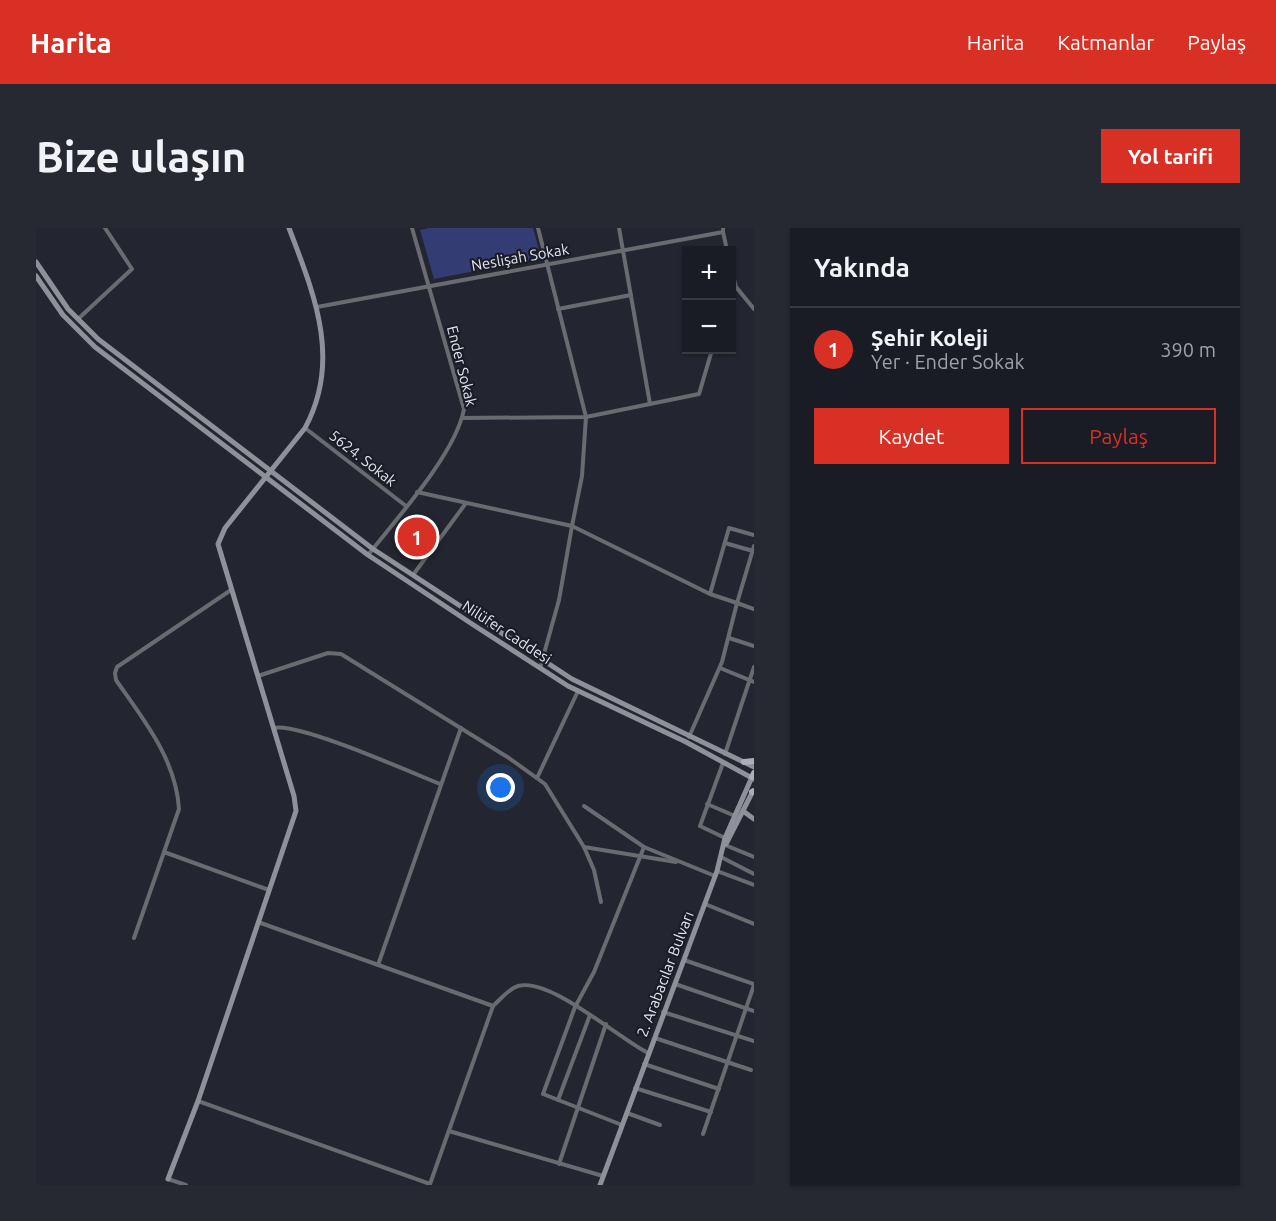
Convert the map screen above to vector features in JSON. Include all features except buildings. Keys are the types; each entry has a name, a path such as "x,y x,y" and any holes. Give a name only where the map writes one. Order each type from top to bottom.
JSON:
{"main road":[{"path":"744,762 754,760"}],"street":[{"path":"78,320 132,270 105,228"},
{"path":"186,1185 168,1179 198,1101 296,811 274,728 219,552 221,536 305,428 313,414 324,341 317,307 289,228"},
{"name":"Ender Sokak","path":"368,555 449,446 464,409 412,228"},
{"path":"538,228 586,417 582,476 573,526 559,600 540,668"},
{"path":"619,228 650,404"},
{"path":"723,230 726,246"},
{"name":"Neslişah Sokak","path":"317,307 723,230"},
{"path":"36,262 78,320 124,361 268,474 373,549 587,687 754,767"},
{"name":"Nilüfer Caddesi","path":"36,276 63,315 95,347 268,474 368,555 578,691 753,776"},
{"path":"736,288 754,309"},
{"path":"558,309 631,295"},
{"path":"462,418 586,417 699,394 711,354"},
{"name":"5624. Sokak","path":"305,428 406,506"},
{"path":"417,492 573,526 710,594 754,609"},
{"path":"413,575 466,503"},
{"path":"710,594 729,528 754,535"},
{"path":"686,742 720,668 753,549 725,543"},
{"path":"134,938 179,809 163,750 115,673 117,667 231,591"},
{"path":"729,638 754,646"},
{"path":"257,676 328,653 341,654 461,728 545,784 584,847 594,870 601,902"},
{"path":"725,754 752,682 754,667"},
{"path":"720,668 752,682"},
{"path":"537,778 578,691"},
{"path":"274,728 284,726 311,734 440,784"},
{"path":"378,965 461,728"},
{"path":"723,763 700,826 754,857"},
{"path":"725,842 752,790 740,771"},
{"name":"2. Arabacılar Bulvarı","path":"600,1185 673,984 705,904 735,816 752,790 753,776"},
{"path":"707,804 735,816"},
{"path":"584,806 644,847 683,863 754,885"},
{"path":"743,811 754,819"},
{"path":"584,847 683,863"},
{"path":"622,1125 543,1094 575,1007 594,972 644,847"},
{"path":"164,852 269,890"},
{"path":"721,857 754,874"},
{"path":"705,904 754,924"},
{"path":"258,922 493,1006"},
{"path":"683,960 754,985 703,1134"},
{"path":"673,984 754,1011"},
{"path":"198,1101 430,1184 493,1006 512,988 521,985 540,986 606,1024 627,1042 648,1053"},
{"path":"663,1012 754,1041"},
{"path":"558,1100 590,1015"},
{"path":"559,1164 606,1024"},
{"path":"653,1038 751,1070"},
{"path":"644,1064 719,1089"},
{"path":"636,1088 711,1112"},
{"path":"627,1113 660,1125"},
{"path":"449,1131 603,1176"}],"shaded area":[{"path":"429,228 533,228 541,258 434,279 420,230"}],"place":[{"name":"Şehir Koleji","path":"417,537"}]}
